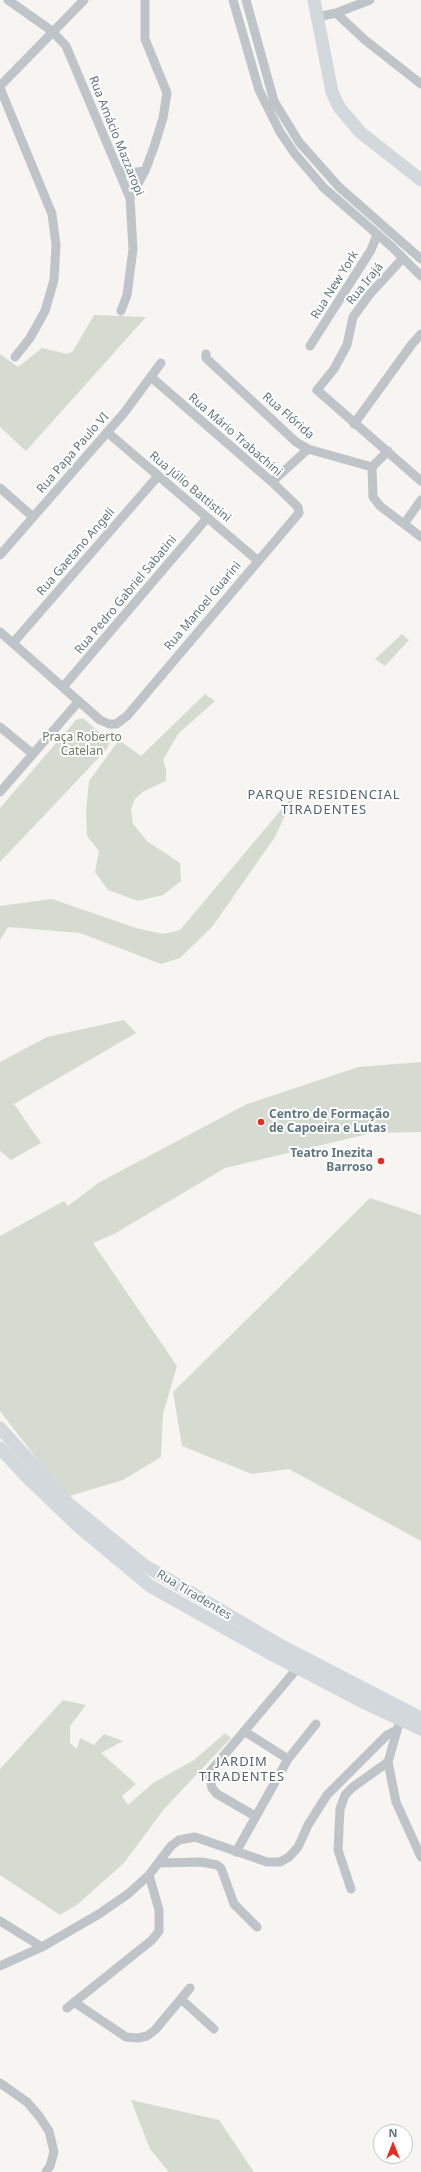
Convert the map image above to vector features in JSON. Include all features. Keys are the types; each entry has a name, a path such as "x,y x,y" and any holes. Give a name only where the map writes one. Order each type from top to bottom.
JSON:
{"street":[{"name":"Rua Amácio Mazzaropi","path":"8,0 52,31 66,46 130,198 133,249 127,296 121,311"},
{"path":"15,357 30,338 45,311 54,280 56,245 52,214 0,87 52,31 84,0"},
{"path":"130,198 145,171 163,118 167,93 145,39 145,0"},
{"path":"234,0 263,100 280,132 295,154 324,188 378,235 421,276"},
{"path":"246,0 274,101 299,142 339,188 421,259"},
{"path":"314,0 316,17 332,92 339,107 360,132 421,180"},
{"path":"316,17 336,13 370,0"},
{"path":"336,13 365,40 421,84"},
{"path":"118,170 129,173 145,171"},
{"name":"Rua New York","path":"310,346 378,235"},
{"name":"Rua Irajá","path":"354,424 317,390 334,369 347,345 353,318 370,294 403,258"},
{"path":"421,334 412,344 354,424 421,481"},
{"name":"Rua Flórida","path":"206,354 206,358 296,442 308,450 372,467"},
{"name":"Rua Papa Paulo VI","path":"0,555 107,432 161,363"},
{"name":"Rua Mário Trabachini","path":"151,376 272,482 298,508 299,513"},
{"name":"Rua Júlio Battistini","path":"107,432 257,560"},
{"path":"272,482 308,450"},
{"path":"388,452 372,467 373,497 380,506 421,537"},
{"name":"Rua Gaetano Angeli","path":"13,643 158,476"},
{"path":"0,488 33,517"},
{"path":"404,524 421,500"},
{"name":"Rua Manoel Guarini","path":"79,701 100,720 109,724 116,724 127,716 257,560 299,513"},
{"name":"Rua Pedro Gabriel Sabatini","path":"63,687 207,518"},
{"path":"0,632 79,701 0,792"},
{"path":"0,727 33,754"},
{"name":"Rua Tiradentes","path":"0,1428 61,1503"},
{"name":"Rua Tiradentes","path":"0,1448 61,1503 144,1566 276,1650 421,1718"},
{"path":"255,1816 217,1794 212,1788 209,1773 302,1663"},
{"name":"Rua Tiradentes","path":"302,1663 399,1725 421,1729"},
{"path":"236,1852 288,1759 316,1724"},
{"path":"399,1725 388,1762 396,1802 421,1857"},
{"path":"0,1966 42,1947 99,1914 128,1894 149,1875 171,1846 186,1838 209,1841 267,1862 280,1862 289,1857 298,1847 308,1825 327,1795 386,1735 399,1725"},
{"path":"244,1732 288,1759"},
{"path":"351,1889 338,1850 340,1810 345,1795 353,1787 388,1762"},
{"path":"158,1863 202,1862 217,1865 224,1873 234,1904 257,1927"},
{"path":"149,1875 159,1910 159,1931 152,1940 70,2005 126,2037 138,2038 147,2036 155,2030 190,1988"},
{"path":"0,1921 42,1947"},
{"path":"181,1999 214,2029"},
{"path":"0,2083 27,2102 49,2131 54,2152 53,2159 46,2172"}],"green space":[{"path":"94,315 146,317 26,451 0,427 0,354 18,367 42,348 67,354 73,351"},
{"path":"402,634 409,640 385,666 375,659"},
{"path":"205,694 215,701 178,734 163,760 166,769 166,781 144,791 135,799 131,809 133,824 147,841 180,863 181,881 163,895 138,901 108,890 95,872 99,851 87,836 86,811 89,781 119,740 141,756"},
{"name":"Praça Roberto Catelan","path":"83,718 110,742 106,750 0,862 0,808 76,720"},
{"path":"296,792 275,837 212,927 180,958 161,964 80,933 8,927 0,940 0,906 52,899 136,928 163,934 180,930"},
{"path":"124,1020 136,1033 14,1104 41,1143 11,1160 0,1151 0,1062 47,1037"},
{"path":"421,1062 421,1132 372,1133 225,1168 114,1234 93,1243 177,1366 163,1414 161,1457 123,1480 66,1497 0,1411 0,1236 64,1201 68,1206 98,1183 247,1104 358,1067"},
{"path":"370,1198 421,1215 421,1541 289,1469 252,1474 182,1446 173,1392"},
{"path":"63,1700 86,1705 70,1726 70,1743 77,1749 80,1738 94,1745 104,1734 123,1741 101,1753 136,1784 122,1796 128,1805 153,1783 194,1760 225,1733 231,1738 164,1809 124,1863 78,1904 60,1915 0,1875 0,1769"},
{"path":"131,2100 219,2120 254,2172 169,2172 150,2149"}],"place":[{"name":"Centro de Formação de Capoeira e Lutas","path":"261,1122"},
{"name":"Teatro Inezita Barroso","path":"381,1161"}],"district":[{"name":"PARQUE RESIDENCIAL TIRADENTES","path":"324,802"},
{"name":"JARDIM TIRADENTES","path":"242,1770"}]}
